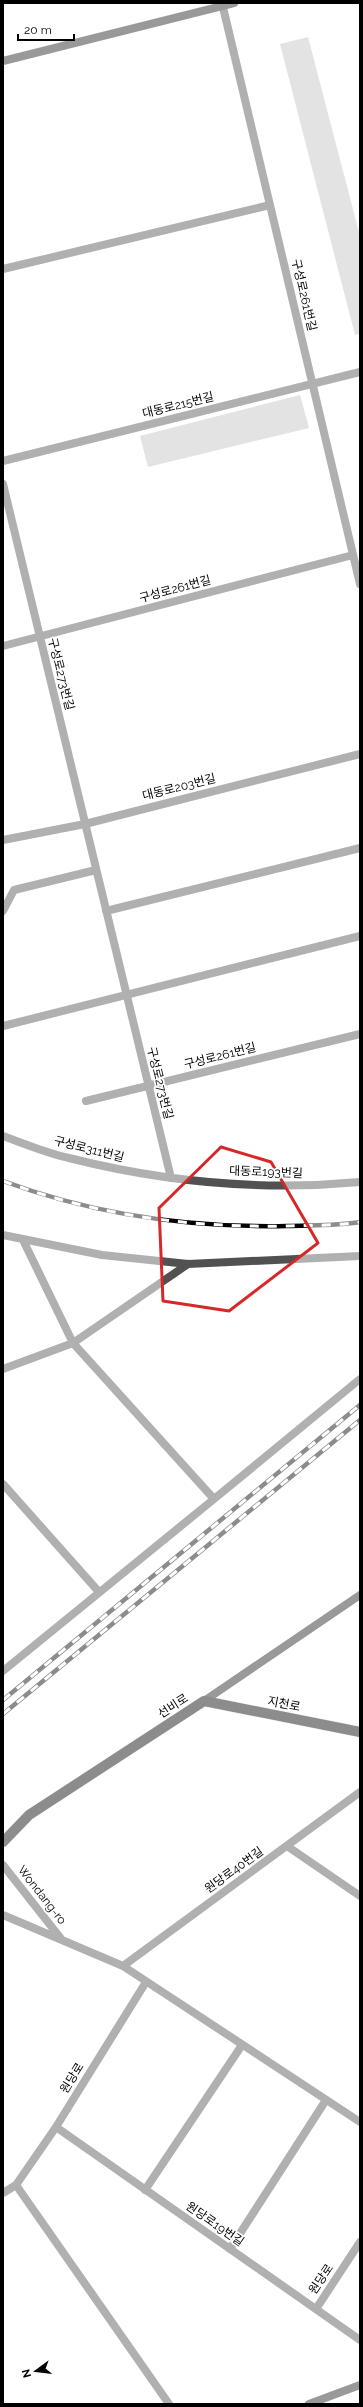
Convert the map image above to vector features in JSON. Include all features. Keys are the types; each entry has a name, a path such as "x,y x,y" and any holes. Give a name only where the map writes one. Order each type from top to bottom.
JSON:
{"main road":[{"path":"3,61 222,4 234,3"},
{"name":"선비로","path":"3,1842 28,1815 204,1701 360,1595"},
{"name":"지천로","path":"204,1701 360,1732"},
{"path":"309,2404 360,2386"}],"street":[{"name":"구성로261번길","path":"222,4 360,584"},
{"path":"3,269 270,205"},
{"name":"대동로215번길","path":"3,461 360,372"},
{"name":"구성로273번길","path":"3,484 171,1178"},
{"name":"구성로261번길","path":"3,646 353,555"},
{"name":"대동로203번길","path":"3,840 85,824 360,754"},
{"path":"106,911 360,848"},
{"path":"3,911 14,890 96,870"},
{"path":"3,1026 360,936"},
{"name":"구성로261번길","path":"86,1101 360,1034"},
{"name":"구성로311번길","path":"3,1136 67,1158 171,1178"},
{"name":"대동로193번길","path":"171,1178 285,1186 360,1182"},
{"path":"3,1235 102,1255 188,1264 360,1256"},
{"path":"23,1240 73,1343 214,1499"},
{"path":"3,1368 73,1343 188,1264"},
{"path":"3,1671 360,1380"},
{"path":"3,1484 99,1592"},
{"name":"원당로40번길","path":"122,1966 360,1792"},
{"path":"287,1846 360,1896"},
{"name":"Wondang-ro","path":"3,1865 62,1940"},
{"path":"3,1915 122,1966 360,2122"},
{"name":"원당로","path":"16,2185 56,2127 146,1982"},
{"path":"145,2190 242,2045"},
{"path":"230,2249 326,2100"},
{"name":"원당로19번길","path":"56,2127 360,2340"},
{"path":"3,2193 16,2185 169,2404"},
{"name":"원당로","path":"316,2309 360,2242"}],"highlighted area":[{"path":"221,1147 271,1162 318,1243 229,1311 163,1301 159,1208"}],"building":[{"path":"308,37 360,236 360,334 355,335 280,44"},
{"path":"300,395 309,428 148,467 140,436"}],"railway":[{"path":"3,1181 72,1203 107,1211 178,1222 250,1226 324,1225 360,1222"},
{"path":"3,1700 360,1405"},
{"path":"3,1714 360,1420"}]}
